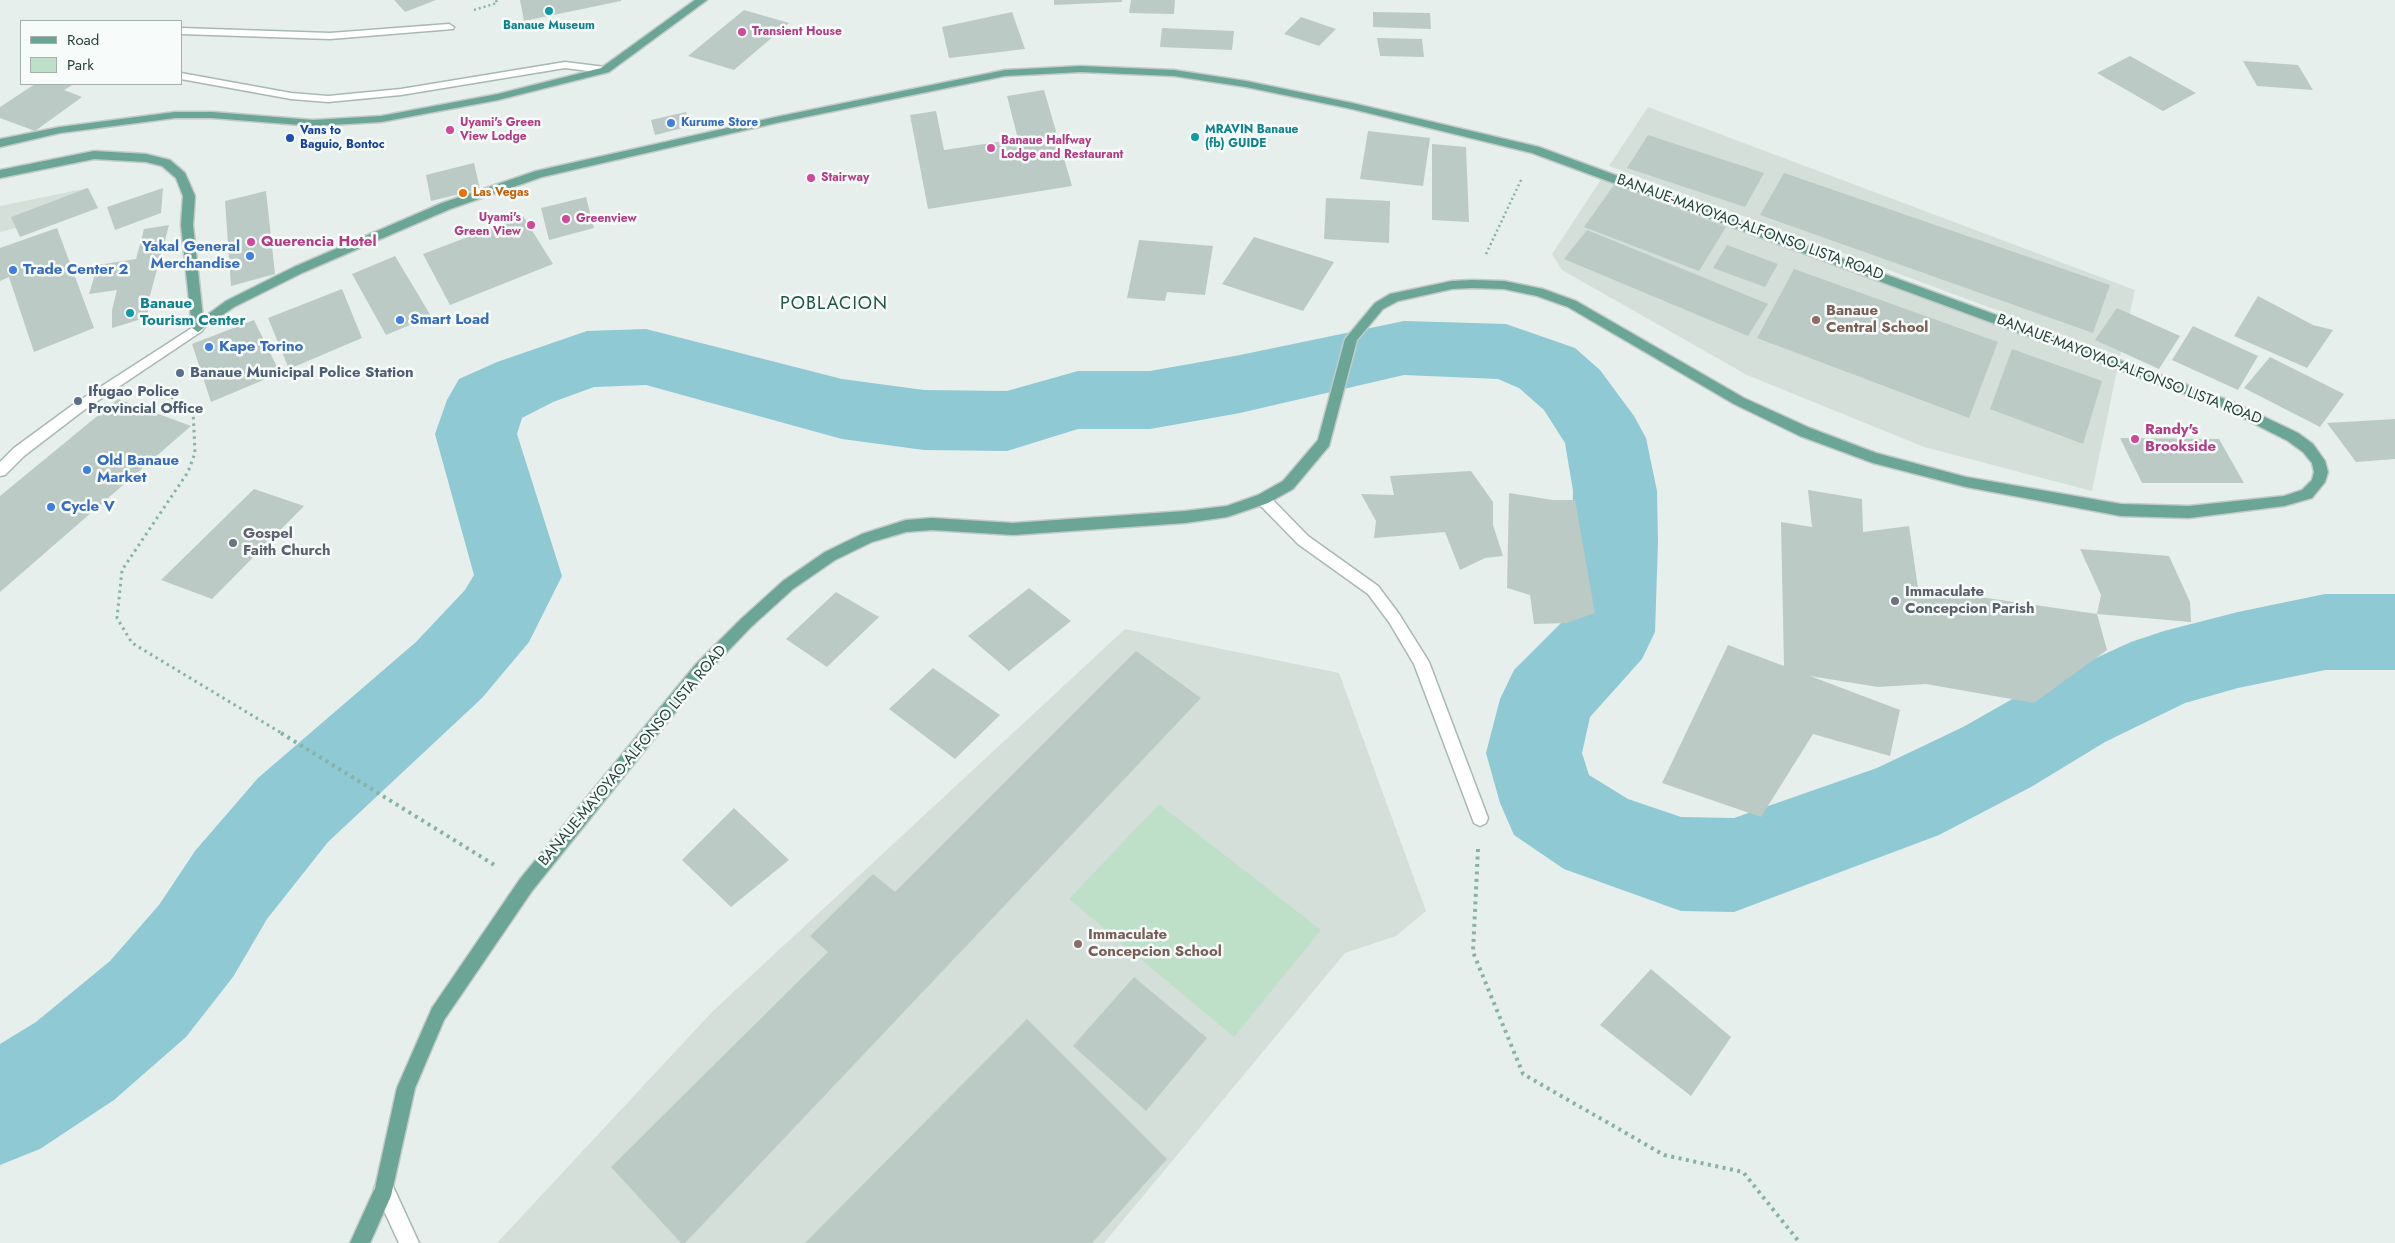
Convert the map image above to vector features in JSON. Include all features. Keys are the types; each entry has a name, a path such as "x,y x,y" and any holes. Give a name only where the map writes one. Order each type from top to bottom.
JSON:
{"main road":[{"path":"0,143 60,130 175,115 212,115 255,120 314,123 381,119 498,97 606,70 702,0"},
{"name":"BANAUE-MAYOYAO-ALFONSO LISTA ROAD","path":"198,328 230,304 298,270 491,189 540,174 776,120 1005,73 1081,69 1174,73 1246,84 1352,106 1535,150 2228,406 2293,437 2308,448 2318,461 2321,472 2318,482 2307,494 2284,501 2246,507 2189,512 2121,510 1966,482 1873,458 1804,432 1739,401 1572,304 1539,292 1504,285 1472,284 1452,285 1394,297 1378,306 1351,339 1324,442 1288,485 1263,499 1227,512 1185,518 1013,529 932,524 906,526 866,538 830,556 788,586 746,623 701,669 526,885 438,1014 406,1088 384,1189 360,1243"},
{"path":"0,174 94,156 146,158 166,163 181,176 189,196 187,225 198,328"}],"street":[{"path":"182,31 330,36 449,27"},
{"path":"182,76 290,96 328,99 401,92 565,65 606,70"},
{"path":"0,471 18,452 79,407 198,328"},
{"path":"1263,499 1303,540 1372,590 1394,618 1421,662 1480,818"},
{"path":"384,1189 410,1243"}],"path":[{"path":"1472,284 1535,150"},
{"path":"138,369 148,384 193,410 195,453 188,472 122,570 117,618 132,643 166,661 504,871"},
{"path":"1480,818 1473,952 1523,1074 1664,1155 1743,1172 1800,1243"}],"shaded area":[{"name":"Banaue Central School","path":"1648,107 2135,290 2120,356 1609,166"},
{"name":"Banaue Central School","path":"1602,178 2117,370 2092,491 1924,447 1747,375 1562,270 1552,254"},
{"path":"88,188 98,208 0,232 0,206"},
{"name":"Immaculate Concepcion School","path":"1125,629 1339,673 1426,911 1396,936 1345,953 1104,1243 497,1243 712,1012"}],"green space":[{"path":"1159,804 1321,930 1234,1037 1069,899"}],"building":[{"path":"394,0 436,0 405,12"},
{"name":"Banaue Museum","path":"520,0 621,0 621,1 524,21"},
{"path":"1054,0 1122,0 1122,2 1054,5"},
{"path":"1131,0 1175,0 1174,14 1129,13"},
{"path":"744,10 789,23 734,70 688,56"},
{"path":"1012,12 1025,49 949,58 942,27"},
{"path":"1373,12 1430,13 1431,29 1373,27"},
{"path":"1301,17 1336,29 1319,46 1284,34"},
{"path":"1162,28 1234,31 1232,50 1160,47"},
{"path":"1377,38 1422,39 1424,57 1380,56"},
{"path":"2130,56 2196,93 2163,111 2097,73"},
{"path":"2243,61 2298,65 2313,90 2257,86"},
{"path":"33,85 72,85 64,90 82,97 35,131 0,118 0,107"},
{"path":"1044,90 1072,186 928,209 910,115 936,111 944,150 1018,139 1007,96"},
{"name":"Kurume Store","path":"686,112 691,126 655,135 651,120"},
{"path":"1368,131 1430,138 1423,186 1360,179"},
{"path":"1648,135 1764,173 1745,207 1627,168"},
{"path":"1432,144 1466,147 1469,222 1432,220"},
{"path":"474,163 480,189 431,201 426,175"},
{"path":"1784,173 2110,285 2093,333 1760,215"},
{"path":"1614,185 1726,227 1699,271 1584,227"},
{"path":"88,188 98,208 20,237 11,217"},
{"path":"163,188 161,213 115,230 107,207"},
{"path":"266,191 275,274 231,286 225,201"},
{"path":"586,197 594,228 549,240 541,208"},
{"path":"1326,198 1390,201 1389,243 1324,239"},
{"path":"523,216 553,264 450,305 423,254"},
{"path":"169,225 148,303 148,317 112,328 112,310 117,290 89,294 98,265 136,259 144,229"},
{"path":"57,228 94,328 34,352 9,277 0,281 0,248"},
{"path":"1587,230 1768,304 1748,336 1564,259"},
{"path":"1254,237 1334,262 1303,311 1222,284"},
{"path":"1139,240 1213,246 1205,295 1167,292 1165,301 1127,298"},
{"path":"1727,245 1778,264 1765,287 1713,268"},
{"path":"395,256 431,316 386,335 352,274"},
{"path":"1794,269 1998,342 1969,418 1757,338"},
{"path":"342,289 362,338 289,369 268,318"},
{"path":"2258,296 2313,325 2333,330 2307,368 2234,336"},
{"path":"2117,308 2180,336 2159,369 2095,340"},
{"path":"254,320 280,373 211,402 192,344"},
{"path":"2193,326 2258,356 2238,390 2172,360"},
{"path":"2012,349 2102,381 2083,444 1990,409"},
{"path":"2270,357 2344,394 2320,427 2244,388"},
{"name":"Old Banaue Market","path":"118,399 191,426 0,592 0,496"},
{"path":"2395,419 2395,459 2356,462 2327,423"},
{"path":"2120,438 2219,439 2244,483 2142,483"},
{"path":"1471,471 1493,502 1493,525 1503,556 1485,558 1460,570 1445,532 1374,538 1376,521 1361,494 1394,495 1390,476"},
{"name":"Gospel Faith Church","path":"254,489 304,506 212,599 161,580"},
{"name":"Immaculate Concepcion Parish","path":"1808,490 1862,499 1863,532 1909,526 1918,588 2097,614 2107,650 2034,703 1926,684 1878,687 1810,676 1900,710 1890,756 1813,734 1761,817 1662,783 1728,645 1784,666 1781,522 1812,527"},
{"path":"1509,493 1553,500 1575,500 1595,613 1567,623 1534,624 1530,595 1507,588"},
{"path":"2080,549 2169,556 2190,602 2191,622 2097,614 2101,595"},
{"path":"1029,588 1071,621 1009,671 968,636"},
{"path":"836,592 879,617 827,667 786,639"},
{"path":"1136,651 1201,698 685,1243 681,1243 611,1167 828,952 810,936 873,874 895,892"},
{"path":"933,668 1000,715 955,759 889,709"},
{"path":"734,808 789,860 731,907 682,860"},
{"path":"1651,969 1731,1037 1691,1096 1600,1025"},
{"path":"1134,977 1207,1038 1146,1111 1073,1046"},
{"path":"1027,1019 1167,1159 1092,1243 805,1243"}],"waterway":[{"path":"0,1109 75,1061 148,999 196,941 231,885 293,810 449,670 497,616 518,576 476,434 487,400 525,382 587,359 646,357 842,409 924,420 1007,421 1078,400 1150,400 1240,384 1404,348 1506,352 1547,368 1572,390 1605,438 1615,491 1615,542 1610,632 1547,699 1534,753 1549,803 1599,836 1681,864 1734,865 1904,803 1997,757 2072,713 2164,670 2238,650 2325,632 2395,632"}],"place":[{"name":"Banaue Museum","path":"549,11"},
{"name":"Transient House","path":"742,32"},
{"name":"Kurume Store","path":"671,123"},
{"name":"Uyami's Green View Lodge","path":"450,130"},
{"name":"MRAVIN Banaue (fb) GUIDE","path":"1195,137"},
{"name":"Vans to Baguio, Bontoc","path":"290,138"},
{"name":"Banaue Halfway Lodge and Restaurant","path":"991,148"},
{"name":"Stairway","path":"811,178"},
{"name":"Las Vegas","path":"463,193"},
{"name":"Greenview","path":"566,219"},
{"name":"Uyami's Green View","path":"531,225"},
{"name":"Querencia Hotel","path":"251,242"},
{"name":"Yakal General Merchandise","path":"250,256"},
{"name":"Trade Center 2","path":"13,270"},
{"name":"Banaue Tourism Center","path":"130,313"},
{"name":"Smart Load","path":"400,320"},
{"name":"Banaue Central School","path":"1816,320"},
{"name":"Kape Torino","path":"209,347"},
{"name":"Banaue Municipal Police Station","path":"180,373"},
{"name":"Ifugao Police Provincial Office","path":"78,401"},
{"name":"Randy's Brookside","path":"2135,439"},
{"name":"Old Banaue Market","path":"87,470"},
{"name":"Cycle V","path":"51,507"},
{"name":"Gospel Faith Church","path":"233,543"},
{"name":"Immaculate Concepcion Parish","path":"1895,601"},
{"name":"Immaculate Concepcion School","path":"1078,944"}],"district":[{"name":"POBLACION","path":"834,305"}]}
